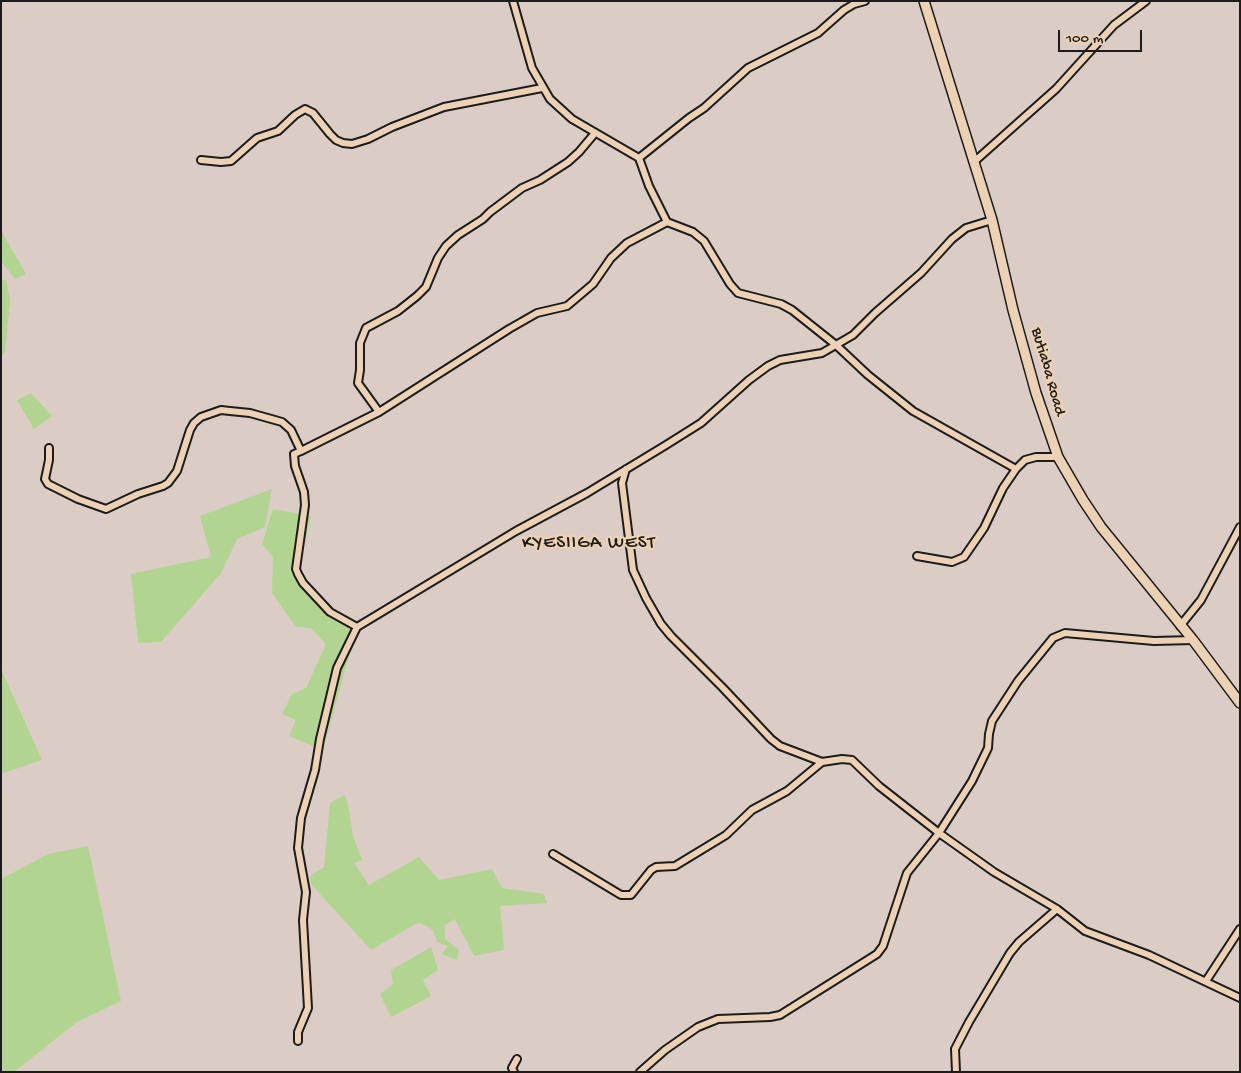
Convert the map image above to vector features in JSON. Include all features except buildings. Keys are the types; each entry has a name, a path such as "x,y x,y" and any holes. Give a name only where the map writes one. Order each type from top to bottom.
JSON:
{"main road":[{"name":"Butiaba Road","path":"924,1 975,161 992,220 1013,310 1034,384 1058,457 1101,527 1193,640 1240,702"}],"street":[{"path":"512,1 532,68 542,88 559,108 572,119 639,158 649,186 667,222 693,232 704,241 730,284 738,293 781,304 805,320 836,345 868,375 913,411 1016,469"},
{"path":"639,158 704,108 748,68 818,33 844,10 854,4 865,1"},
{"path":"975,161 1056,89 1114,24 1146,1"},
{"path":"201,160 230,161 257,138 278,131 305,109 313,113 336,140 352,144 444,107 542,88"},
{"path":"379,412 358,383 360,343 366,328 398,311 426,287 438,258 446,246 458,235 483,219 522,188 540,180 568,162 595,133"},
{"path":"298,1041 298,1032 308,1008 304,920 306,892 298,848 301,818 315,770 320,739 337,668 357,627 516,531 587,493 701,423 749,380 768,366 780,360 822,353 836,345 859,330 875,313 921,273 952,238 966,228 992,220"},
{"path":"357,627 335,616 324,607 303,583 296,569 305,505 304,492 295,466 294,454 379,412 537,313 567,306 593,284 611,258 627,242 667,222"},
{"path":"49,448 46,479 48,484 104,509 168,483 177,471 194,422 211,413 230,410 250,413 282,422 291,430 301,451"},
{"path":"917,556 952,562 964,557 984,528 1003,488 1024,460 1036,457 1058,457"},
{"path":"626,469 622,483 633,570 638,582 661,624 670,636 771,739 780,746 822,762 842,759 852,760 879,786 939,833 994,872 1057,909 1085,931 1150,955 1240,998"},
{"path":"1180,626 1202,600 1240,527"},
{"path":"640,1072 664,1050 704,1024 718,1020 780,1015 877,954 883,946 907,873 939,833 972,781 986,755 992,721 1018,681 1053,638 1065,633 1154,641 1193,640"},
{"path":"552,854 622,895 631,895 651,870 656,867 675,866 726,835 752,810 787,791 822,762"},
{"path":"956,1072 955,1049 1010,953 1019,942 1057,909"},
{"path":"1206,982 1240,929"},
{"path":"514,1072 512,1068 517,1059"}],"green space":[{"path":"1,230 26,274 15,279 1,261"},
{"path":"1,280 6,280 10,300 5,352 1,356"},
{"path":"31,393 52,416 34,429 17,400"},
{"path":"272,489 265,527 237,539 221,573 161,642 138,643 131,574 211,557 200,516"},
{"path":"273,509 311,516 307,535 297,561 300,579 324,607 357,627 323,750 289,736 296,720 282,714 292,694 306,688 326,644 311,628 296,627 272,593 273,557 262,544"},
{"path":"1,669 42,760 1,774"},
{"path":"345,795 353,836 362,860 354,863 369,885 419,857 439,880 492,869 502,888 544,894 547,903 500,906 504,950 474,956 455,919 445,925 445,939 459,950 457,960 441,954 448,946 437,942 433,930 419,922 371,950 311,884 310,876 324,867 330,803"},
{"path":"88,846 121,1001 77,1022 14,1072 1,1072 1,879 48,854"},
{"path":"431,947 438,970 423,980 431,996 391,1017 380,994 393,984 391,970"}],"district":[{"name":"KYESIIGA WEST","path":"589,544"}]}
